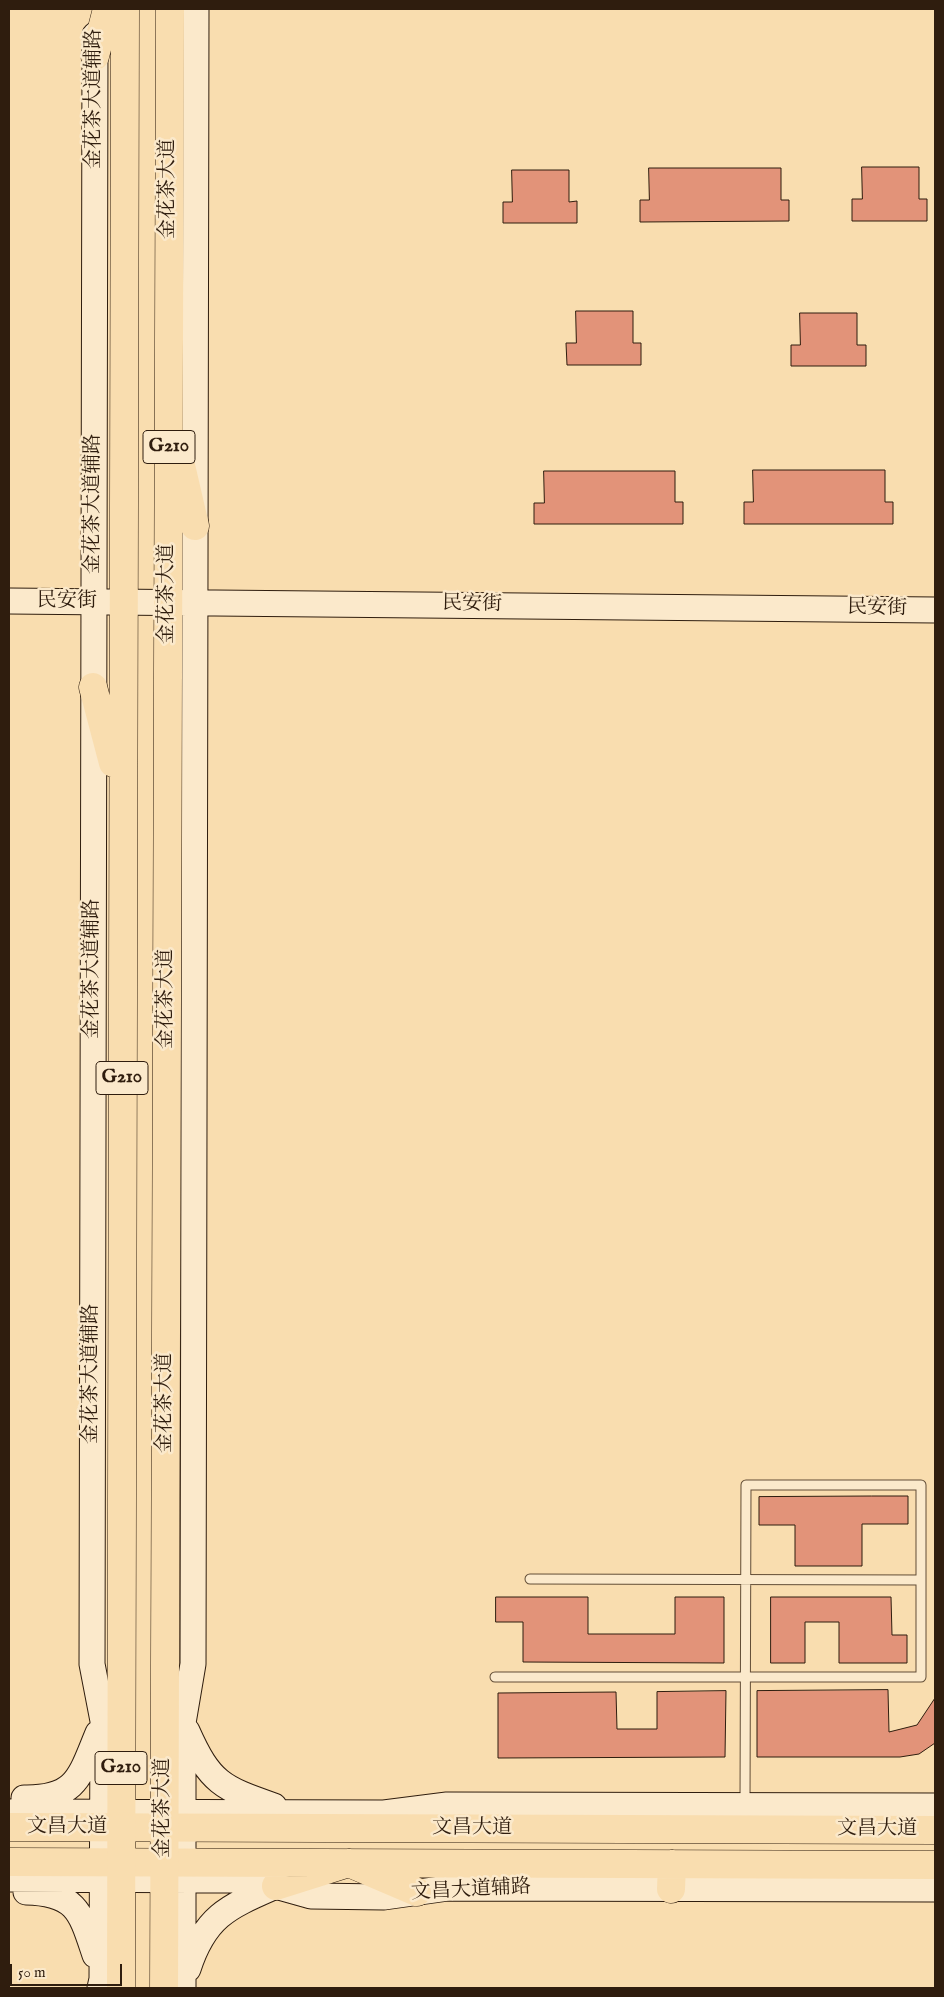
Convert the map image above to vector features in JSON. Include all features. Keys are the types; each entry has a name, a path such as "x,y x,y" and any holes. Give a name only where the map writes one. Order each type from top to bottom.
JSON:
{"main road":[{"path":"95,56 107,9"},
{"name":"G210","path":"107,1986 112,1820 121,1674 125,9"},
{"name":"金花茶大道","path":"173,16 168,602 165,1675 174,1820 173,1871 178,1988"},
{"path":"169,414 195,526"},
{"path":"94,687 123,800"},
{"path":"103,1721 121,1674"},
{"path":"165,1675 183,1723"},
{"name":"文昌大道","path":"9,1812 74,1828 112,1820 174,1820 448,1829 672,1817 935,1830"},
{"path":"384,1813 448,1829"},
{"name":"文昌大道","path":"9,1862 111,1871 173,1871 349,1863 671,1876 935,1865"},
{"path":"276,1886 349,1863 417,1892"}],"street":[{"name":"金花茶大道辅路","path":"95,9 92,1664 103,1721 112,1820"},
{"path":"196,9 193,1664 183,1723 174,1820 293,1813 384,1813 447,1805 672,1817 745,1806 935,1806"},
{"name":"民安街","path":"9,602 195,602 935,610"},
{"path":"9,1812 68,1789 81,1773 103,1721"},
{"path":"183,1723 208,1772 222,1785 237,1793 293,1813"},
{"path":"9,1812 112,1820"},
{"path":"9,1879 111,1871"},
{"name":"文昌大道辅路","path":"173,1871 254,1880 311,1896 384,1897 448,1888 671,1876 935,1890"},
{"path":"178,1988 195,1947 211,1924 223,1912 240,1902 276,1886"},
{"path":"9,1892 45,1892 71,1904 82,1916 107,1986"}],"lane":[{"path":"495,1677 746,1677 921,1677 921,1485 746,1485 746,1677 745,1806"},
{"path":"530,1579 921,1580"}],"building":[{"path":"862,167 919,167 919,199 927,199 927,221 852,221 852,199 862,199"},
{"path":"649,168 781,168 781,200 789,200 789,221 640,222 640,200 649,200"},
{"path":"512,170 569,170 569,202 577,201 577,223 503,223 503,202 512,202"},
{"path":"576,311 633,311 633,343 641,343 641,365 567,365 566,343 576,343"},
{"path":"800,313 857,313 857,345 866,345 866,366 791,366 791,345 800,345"},
{"path":"753,470 885,470 885,502 893,502 893,524 744,524 744,502 753,502"},
{"path":"544,471 675,471 675,502 683,502 683,524 534,524 534,503 544,503"},
{"path":"908,1496 908,1524 862,1524 862,1566 795,1566 795,1525 759,1525 759,1497"},
{"path":"496,1597 588,1597 588,1634 675,1634 675,1597 724,1597 724,1663 523,1662 523,1622 496,1622"},
{"path":"771,1597 891,1597 892,1635 907,1635 907,1663 839,1663 839,1622 805,1622 805,1663 771,1663"},
{"path":"888,1690 889,1732 917,1725 935,1698 935,1743 919,1754 900,1757 757,1757 757,1691"},
{"path":"726,1691 725,1757 498,1758 498,1693 616,1692 617,1729 657,1729 657,1692"}]}
